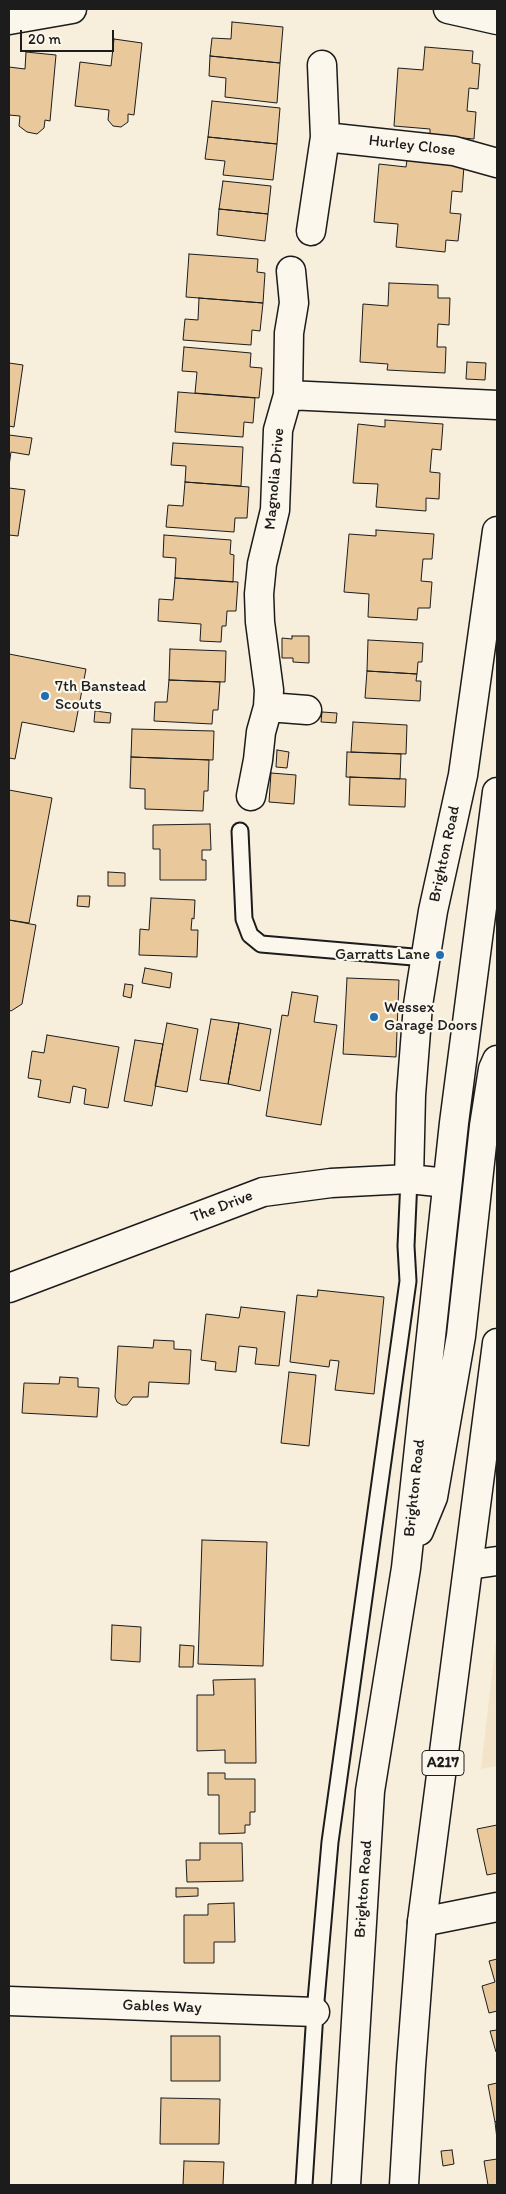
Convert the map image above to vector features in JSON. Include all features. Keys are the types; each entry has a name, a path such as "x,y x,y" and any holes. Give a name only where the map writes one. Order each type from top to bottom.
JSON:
{"main road":[{"path":"9,20 72,9"},
{"path":"448,9 497,20"},
{"path":"311,231 324,137 322,65"},
{"name":"Hurley Close","path":"324,137 454,150 497,163"},
{"name":"Magnolia Drive","path":"251,796 261,732 268,707 267,669 260,622 259,594 262,564 275,510 278,430 288,395 289,333 294,303 291,271"},
{"path":"288,395 497,405"},
{"name":"Brighton Road","path":"409,1179 411,1095 418,1005 433,911 463,775 497,531"},
{"path":"268,707 307,710"},
{"name":"Brighton Road","path":"346,2185 370,1791 406,1568 447,1183 497,792"},
{"path":"406,1568 433,1497 461,1336 484,1126 493,1069 497,1060"},
{"name":"The Drive","path":"10,1283 262,1192 331,1183 409,1179 447,1183"},
{"name":"A217","path":"404,2185 422,1922 497,1343"},
{"path":"469,1564 497,1561"},
{"path":"422,1922 497,1907"},
{"name":"Gables Way","path":"9,2001 315,2012"}],"lane":[{"path":"240,831 244,919 250,935 261,944 425,958"},
{"path":"304,2185 315,2012 330,1842 408,1281 406,1246 409,1179"}],"shaded area":[{"path":"497,1636 497,1766 481,1769 496,1640"}],"building":[{"path":"232,22 283,27 280,63 210,56 212,38 231,39"},
{"path":"114,39 142,43 134,115 128,114 128,122 121,127 113,126 108,120 109,110 75,106 80,62 111,66"},
{"path":"425,47 473,51 472,63 480,64 478,89 469,88 467,111 476,112 474,139 430,135 430,129 394,126 398,68 423,70"},
{"path":"26,52 56,55 50,121 45,120 44,128 37,134 27,132 19,126 20,116 9,115 9,67 25,69"},
{"path":"210,56 280,63 277,103 225,97 226,78 209,76"},
{"path":"212,101 280,108 277,144 208,137"},
{"path":"208,137 277,144 273,180 223,175 225,161 205,159"},
{"path":"407,160 464,166 462,192 452,191 450,213 461,214 458,241 446,240 445,252 396,247 398,224 374,222 379,164 406,167"},
{"path":"223,181 271,186 268,214 219,209"},
{"path":"219,209 268,214 265,241 217,235"},
{"path":"189,254 258,259 257,272 265,273 263,303 186,297"},
{"path":"389,283 438,285 438,298 450,298 449,325 438,324 437,347 446,347 445,373 387,370 388,364 360,362 363,304 388,306"},
{"path":"199,298 263,303 260,331 252,330 251,345 183,340 185,319 198,320"},
{"path":"184,347 251,353 250,367 262,368 259,398 195,393 197,372 182,371"},
{"path":"467,362 486,363 485,380 466,379"},
{"path":"9,363 23,365 14,427 9,426"},
{"path":"178,392 255,398 253,423 244,422 243,437 175,432"},
{"path":"385,420 443,424 441,450 432,449 430,472 440,473 439,499 426,498 426,511 376,507 378,484 353,483 358,424 385,427"},
{"path":"9,435 32,438 29,455 11,452 9,466"},
{"path":"173,443 243,447 241,486 185,482 186,466 171,465"},
{"path":"185,482 249,487 247,518 235,518 234,532 166,527 168,505 183,506"},
{"path":"9,488 25,490 18,536 9,535"},
{"path":"376,530 434,534 432,559 423,559 421,581 432,582 430,608 418,608 417,620 368,617 369,594 344,592 349,534 376,536"},
{"path":"164,535 231,540 230,554 234,555 233,582 175,578 176,558 163,557"},
{"path":"175,578 238,582 236,611 227,611 226,626 222,626 221,642 200,641 201,624 158,621 159,599 173,600"},
{"path":"292,636 309,636 309,663 293,662 293,658 282,658 282,638 292,639"},
{"path":"368,640 423,643 422,662 418,662 417,674 367,671"},
{"path":"170,649 226,651 225,682 169,680"},
{"name":"7th Banstead Scouts","path":"9,654 86,669 74,732 22,722 15,759 9,758"},
{"path":"367,671 417,674 416,681 421,681 420,701 365,698"},
{"path":"169,680 220,682 218,710 213,710 212,724 154,721 155,702 167,702"},
{"path":"95,711 111,713 110,723 94,722"},
{"path":"322,712 337,713 336,723 321,722"},
{"path":"353,722 407,725 406,754 351,752"},
{"path":"132,729 214,731 213,760 131,757"},
{"path":"277,750 289,752 287,768 276,767"},
{"path":"347,752 401,754 400,779 346,777"},
{"path":"131,757 209,760 208,791 204,791 203,811 145,809 145,789 130,788"},
{"path":"271,773 296,775 294,804 269,802"},
{"path":"350,777 406,779 405,807 349,805"},
{"path":"9,790 52,798 29,923 9,920"},
{"path":"210,824 211,850 202,850 202,860 206,860 206,880 160,880 160,849 153,849 153,825"},
{"path":"108,872 125,873 125,886 108,886"},
{"path":"78,896 90,896 89,907 77,906"},
{"path":"151,898 195,900 194,919 192,918 191,930 198,930 197,957 139,955 140,929 149,930"},
{"path":"9,920 36,925 22,1004 11,1011 9,1010"},
{"path":"145,968 172,973 170,988 142,983"},
{"path":"347,978 399,980 396,1057 343,1054"},
{"path":"125,984 133,985 131,998 123,996"},
{"path":"292,992 318,996 314,1022 337,1025 321,1125 266,1116 282,1015 288,1016"},
{"path":"211,1019 239,1023 228,1084 200,1080"},
{"path":"167,1023 198,1029 187,1092 155,1086"},
{"path":"239,1023 271,1029 260,1091 228,1084"},
{"path":"47,1035 119,1047 108,1108 84,1104 86,1089 73,1086 70,1103 38,1097 41,1080 28,1078 32,1051 44,1053"},
{"path":"135,1040 163,1044 152,1106 124,1101"},
{"path":"318,1290 384,1297 374,1394 335,1390 339,1361 330,1360 329,1367 290,1362 297,1295 317,1297"},
{"path":"241,1307 285,1312 279,1366 255,1364 257,1348 239,1346 236,1372 215,1370 216,1362 201,1360 206,1314 239,1318"},
{"path":"154,1340 174,1341 174,1349 191,1350 189,1384 149,1382 148,1397 133,1397 127,1405 122,1405 117,1402 115,1397 118,1346 153,1348"},
{"path":"289,1372 316,1375 309,1446 281,1443"},
{"path":"60,1377 78,1378 78,1387 99,1388 97,1417 22,1413 24,1383 59,1384"},
{"path":"202,1540 267,1542 263,1666 198,1664"},
{"path":"112,1625 141,1627 140,1662 111,1660"},
{"path":"180,1645 194,1646 193,1667 179,1667"},
{"path":"255,1679 256,1763 225,1763 225,1750 197,1751 197,1695 214,1695 213,1680"},
{"path":"208,1773 225,1773 225,1779 255,1779 255,1812 250,1812 250,1825 245,1825 245,1833 219,1834 219,1795 208,1795"},
{"path":"497,1825 497,1873 487,1875 477,1829"},
{"path":"200,1843 242,1843 243,1881 187,1882 186,1860 200,1860"},
{"path":"176,1888 198,1888 198,1896 176,1897"},
{"path":"234,1903 235,1942 214,1942 214,1963 184,1963 184,1915 208,1915 208,1904"},
{"path":"497,1959 497,2011 489,2013 482,1986 495,1982 489,1961"},
{"path":"497,2030 497,2052 496,2052 490,2031"},
{"path":"171,2036 220,2036 220,2081 171,2081"},
{"path":"497,2083 497,2121 495,2122 488,2085"},
{"path":"161,2098 220,2099 219,2144 160,2144"},
{"path":"497,2121 497,2139 495,2122"},
{"path":"452,2150 454,2164 443,2166 441,2151"},
{"path":"497,2159 497,2185 488,2185 484,2161"},
{"path":"184,2161 224,2162 223,2185 183,2185"}],"place":[{"name":"7th Banstead Scouts","path":"45,696"},
{"name":"Garratts Lane","path":"440,955"},
{"name":"Wessex Garage Doors","path":"374,1017"}]}
